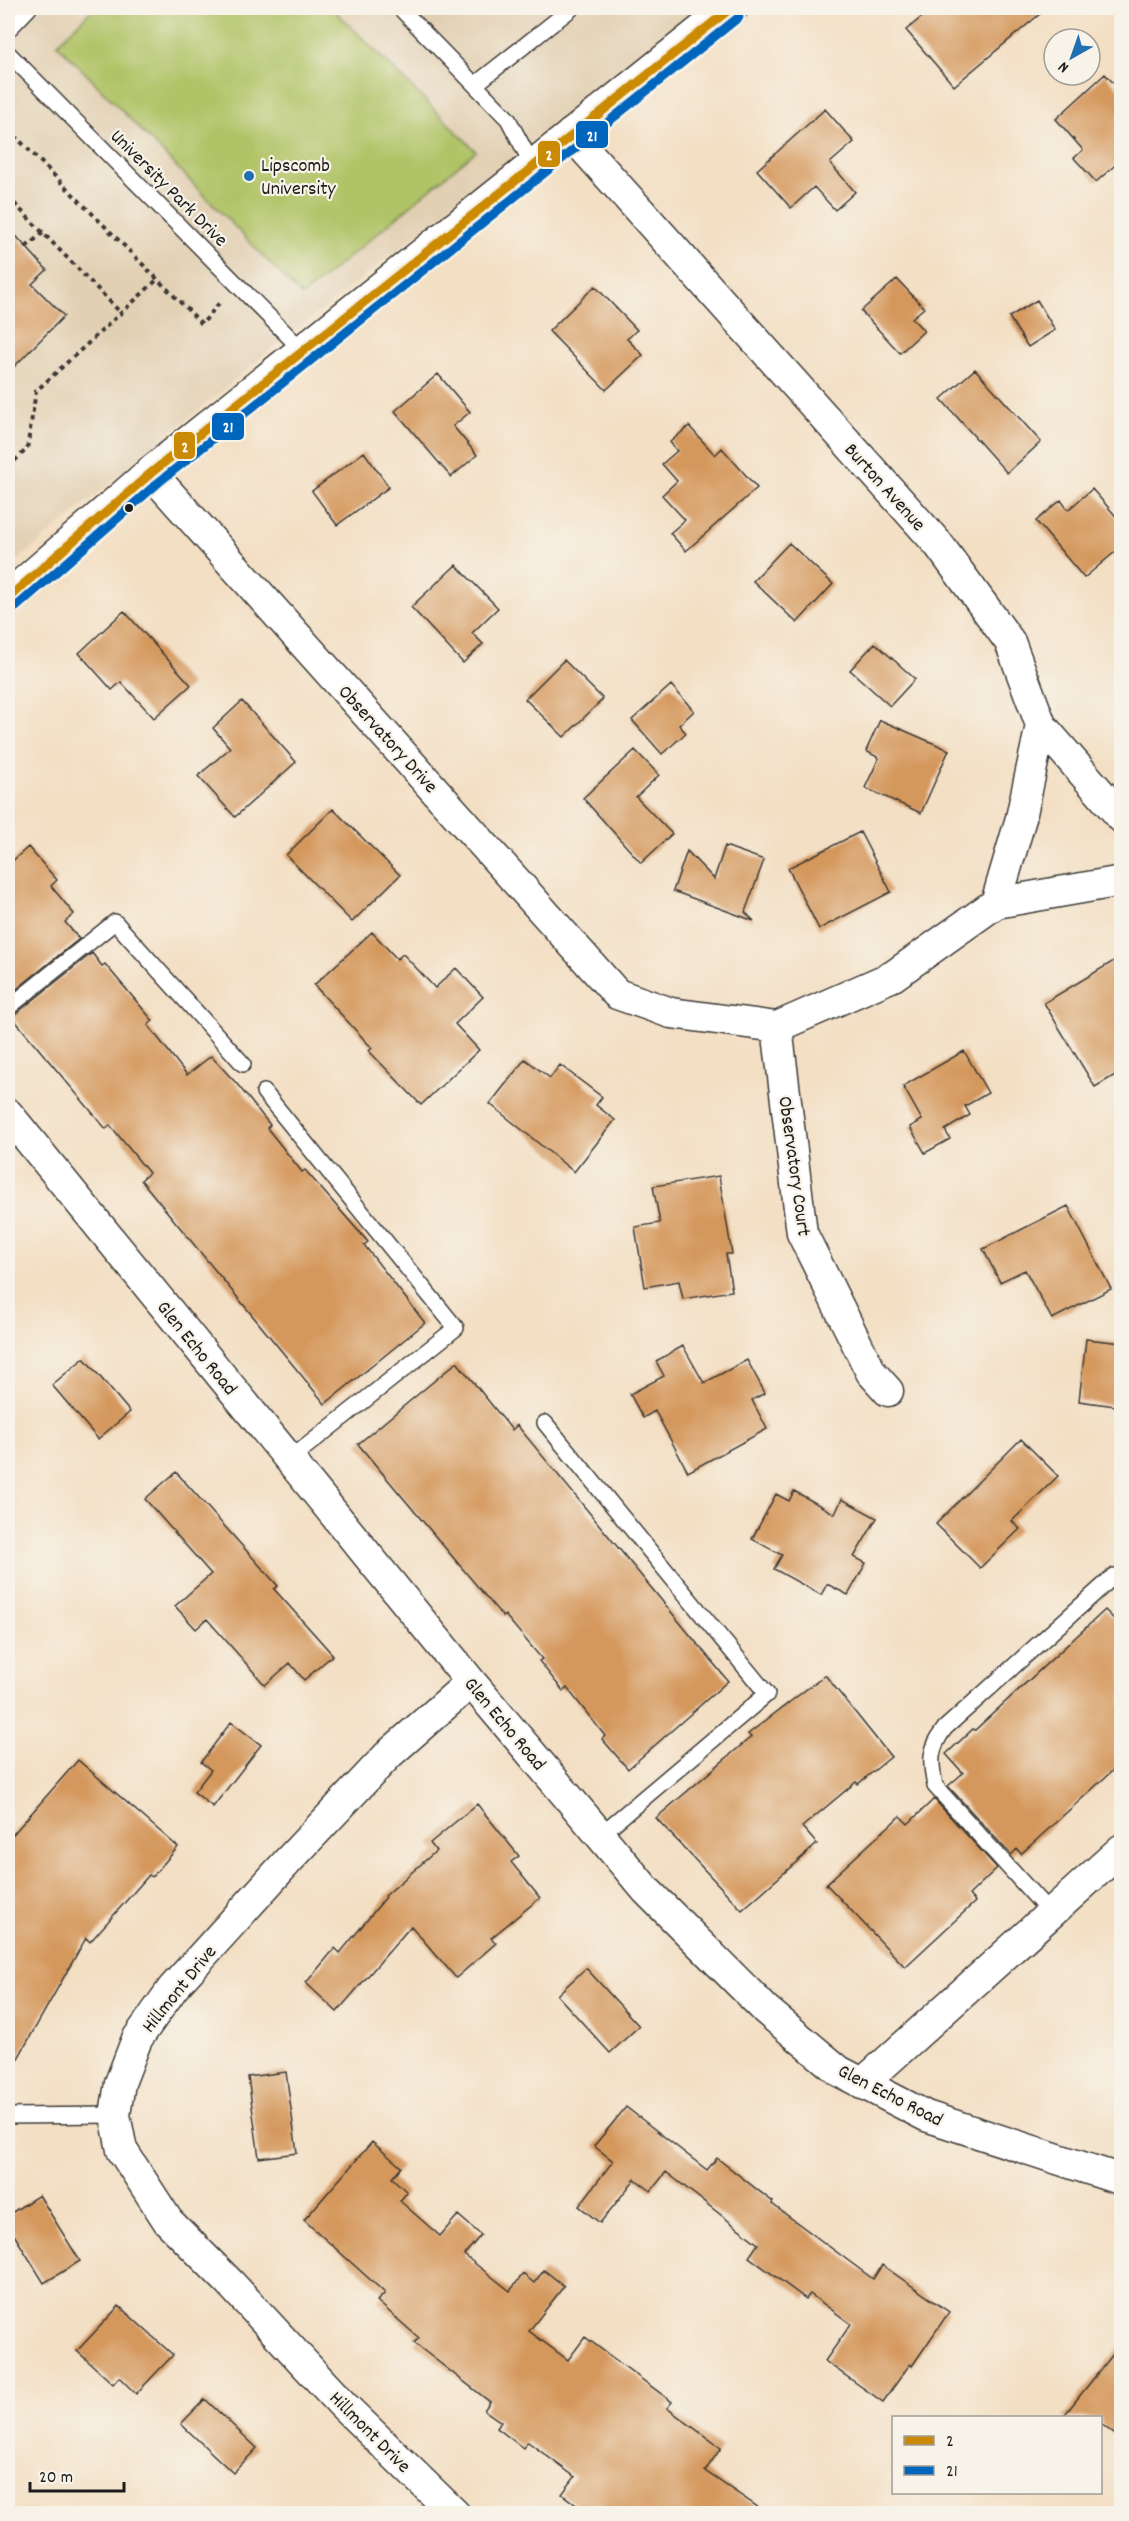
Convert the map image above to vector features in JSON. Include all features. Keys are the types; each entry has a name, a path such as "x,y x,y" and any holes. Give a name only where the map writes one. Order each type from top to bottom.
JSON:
{"street":[{"path":"8,598 151,473 731,8"},
{"name":"Burton Avenue","path":"571,134 939,545 1010,642 1041,725"},
{"name":"Observatory Drive","path":"151,473 617,994 671,1012 777,1027"},
{"path":"1041,725 1122,818"},
{"path":"996,903 1021,818 1041,725"},
{"path":"777,1027 893,976 996,903 1122,880"},
{"name":"Observatory Court","path":"777,1027 802,1233 871,1372 888,1391"},
{"name":"Glen Echo Road","path":"8,1114 471,1682 646,1890 766,2010 839,2071 926,2116 1122,2180"},
{"name":"Hillmont Drive","path":"455,2514 342,2404 230,2283 168,2221 122,2150 115,2115 120,2083 137,2039 173,1988 389,1754 471,1682"},
{"path":"862,2084 1122,1849"}],"lane":[{"path":"8,30 29,8"},
{"path":"400,8 508,119 533,166"},
{"path":"476,84 572,8"},
{"name":"University Park Drive","path":"8,53 303,351"},
{"path":"8,1008 115,922 243,1064"},
{"path":"264,1092 456,1328 289,1460"},
{"path":"545,1423 768,1694 600,1835"},
{"path":"1051,1914 935,1786 931,1766 934,1742 945,1728 1119,1577"},
{"path":"8,2116 115,2115"}],"path":[{"path":"8,129 202,324 224,297 229,302"},
{"path":"8,197 121,313"},
{"path":"26,247 43,233"},
{"path":"8,467 27,449 36,391 158,279"}],"shaded area":[{"name":"Lipscomb University","path":"8,8 705,8 278,344 8,568"}],"green space":[{"path":"94,8 332,8 476,151 302,296 57,44"}],"building":[{"path":"933,8 1047,8 954,86 906,30"},
{"path":"1105,74 1122,92 1122,159 1096,182 1074,158 1083,150 1056,119 1091,87 1102,87 1102,77"},
{"path":"825,109 854,142 830,163 855,192 835,210 814,187 791,208 757,170"},
{"path":"8,227 47,270 32,284 64,316 8,373"},
{"path":"897,279 924,308 912,318 924,331 900,353 861,311"},
{"path":"595,286 637,330 627,339 643,355 606,390 549,331"},
{"path":"1037,300 1055,330 1028,347 1009,317"},
{"path":"975,369 1041,442 1007,473 941,399"},
{"path":"438,374 470,412 453,426 477,455 451,477 395,411"},
{"path":"689,426 715,455 722,448 757,488 686,551 670,533 685,520 662,495 677,481 662,464 677,451 670,442"},
{"path":"364,452 389,487 337,525 312,491"},
{"path":"1092,489 1122,523 1122,546 1084,578 1036,521 1061,500 1068,510"},
{"path":"789,543 833,584 797,623 753,581"},
{"path":"456,565 498,608 472,633 483,644 463,663 411,607"},
{"path":"124,611 191,685 154,718 121,682 112,690 79,653"},
{"path":"875,643 915,679 890,706 850,670"},
{"path":"564,660 603,699 564,737 525,699"},
{"path":"671,685 694,711 679,725 686,733 662,754 632,720"},
{"path":"242,701 296,762 235,817 198,776 230,748 213,728"},
{"path":"880,720 949,750 921,813 865,788 879,758 866,751"},
{"path":"635,750 659,775 636,797 672,834 641,863 583,798"},
{"path":"333,809 400,875 352,922 286,855"},
{"path":"860,832 891,892 819,929 788,868"},
{"path":"725,846 764,860 745,912 754,921 673,891 687,851 714,879"},
{"path":"28,847 57,880 51,886 74,914 65,922 79,939 8,996 8,865"},
{"path":"372,932 397,959 403,954 435,988 456,968 483,997 455,1024 479,1050 421,1105 369,1051 372,1048 314,985"},
{"path":"92,953 102,966 105,964 153,1021 148,1025 187,1075 211,1056 237,1084 270,1125 267,1128 302,1172 305,1170 368,1242 364,1245 425,1323 325,1404 141,1180 149,1173 110,1125 106,1129 12,1017"},
{"path":"1122,956 1122,1071 1095,1087 1044,1003"},
{"path":"964,1051 988,1093 965,1106 970,1115 945,1130 950,1139 925,1153 910,1127 922,1120 903,1086"},
{"path":"525,1059 550,1078 560,1065 602,1097 596,1105 615,1120 574,1172 490,1104"},
{"path":"719,1176 732,1254 726,1254 732,1291 683,1299 679,1281 645,1287 635,1227 660,1223 653,1186"},
{"path":"1068,1206 1111,1289 1052,1319 1025,1270 1000,1282 983,1249"},
{"path":"1086,1339 1122,1343 1122,1407 1079,1401"},
{"path":"683,1346 704,1383 747,1360 765,1393 752,1400 767,1429 688,1472 655,1411 643,1418 630,1394 664,1376 656,1361"},
{"path":"84,1358 130,1412 98,1439 52,1385"},
{"path":"457,1362 512,1430 517,1425 728,1681 628,1769 602,1739 605,1736 567,1688 563,1691 539,1661 542,1659 505,1615 503,1617 358,1444"},
{"path":"1021,1439 1058,1476 1012,1521 1020,1529 980,1568 936,1524"},
{"path":"176,1472 278,1586 274,1589 333,1655 304,1680 290,1663 265,1685 207,1619 196,1629 175,1606 211,1574 145,1499"},
{"path":"794,1491 835,1514 842,1499 877,1518 854,1557 866,1563 848,1595 827,1584 821,1595 774,1569 782,1555 752,1539 776,1494 789,1501"},
{"path":"1105,1610 1122,1627 1122,1762 1021,1854 1017,1849 1011,1855 948,1786 963,1773 946,1754"},
{"path":"825,1675 891,1757 858,1784 856,1782 802,1827 817,1844 742,1910 656,1818 751,1737 748,1734"},
{"path":"231,1722 261,1745 213,1807 194,1792 211,1770 201,1762"},
{"path":"78,1760 178,1847 152,1877 149,1875 90,1942 86,1938 8,2076 8,1840"},
{"path":"934,1799 997,1868 969,1895 975,1902 905,1967 826,1884 900,1816 908,1824"},
{"path":"477,1804 519,1856 511,1862 540,1898 491,1938 496,1943 456,1978 411,1926 337,2012 306,1983 335,1948 340,1953 385,1896 436,1851 430,1843"},
{"path":"586,1968 639,2026 610,2053 557,1995"},
{"path":"286,2072 297,2153 259,2158 248,2077"},
{"path":"626,2107 707,2170 717,2158 773,2202 772,2204 873,2279 882,2265 949,2312 912,2366 910,2364 883,2402 825,2361 851,2324 810,2294 806,2299 749,2257 758,2244 666,2172 651,2191 635,2179 600,2223 579,2206 613,2161 594,2146"},
{"path":"372,2142 401,2167 392,2178 407,2192 400,2201 440,2236 458,2215 481,2235 464,2255 510,2291 523,2274 534,2283 544,2270 564,2286 529,2331 568,2360 585,2337 672,2402 667,2408 721,2448 705,2471 768,2514 588,2514 562,2494 575,2477 528,2442 523,2448 497,2428 501,2422 484,2410 490,2402 414,2343 419,2338 377,2301 385,2293 304,2220"},
{"path":"39,2195 80,2261 44,2283 8,2225 8,2215"},
{"path":"119,2306 173,2355 136,2394 119,2377 113,2384 77,2351"},
{"path":"1122,2343 1122,2440 1102,2425 1102,2416 1064,2416"},
{"path":"205,2399 257,2448 233,2473 181,2424"}],"transit line":[{"name":"2","path":"8,598 151,473 731,8"},
{"name":"21","path":"16,607 159,482 739,17"}],"place":[{"name":"Lipscomb University","path":"249,176"}]}
